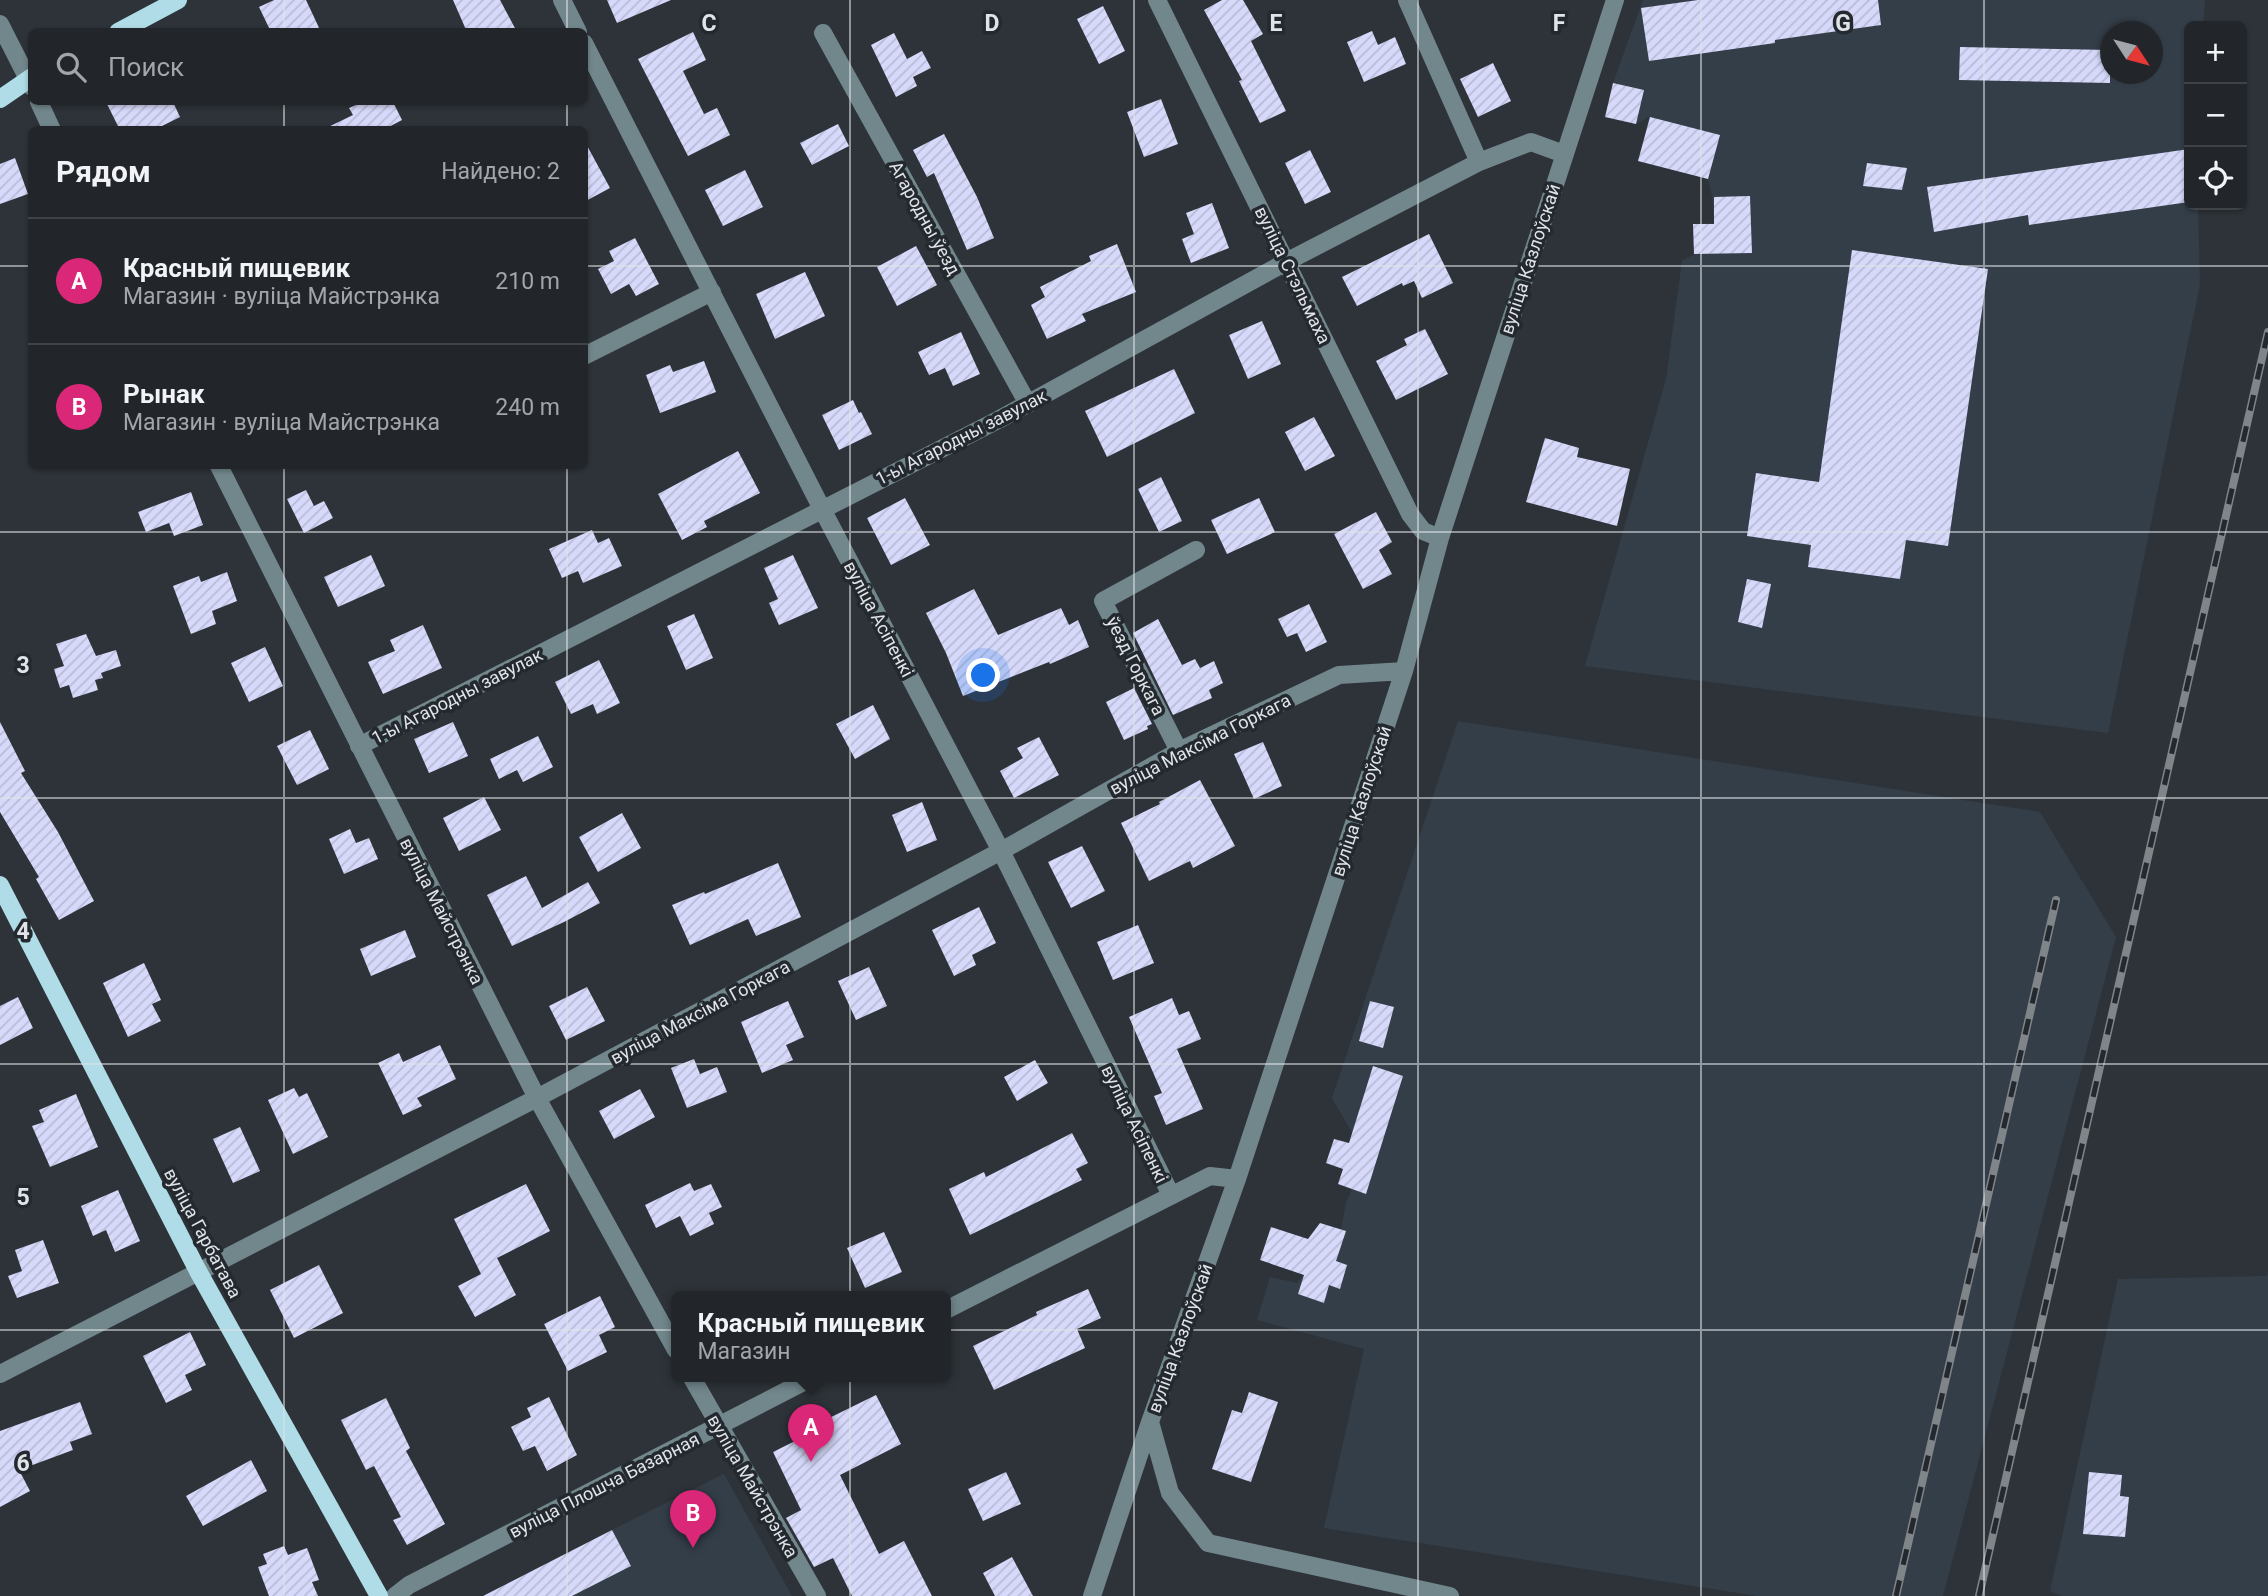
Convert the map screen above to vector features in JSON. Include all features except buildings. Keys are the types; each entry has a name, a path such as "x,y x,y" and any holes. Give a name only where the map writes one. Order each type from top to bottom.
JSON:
{"main road":[{"path":"126,28 178,0"},
{"path":"0,99 28,82"},
{"name":"вуліца Гарбатава","path":"0,885 198,1271 379,1596"}],"street":[{"path":"562,0 576,28"},
{"name":"вуліца Стэльмаха","path":"1157,0 1410,514 1423,531 1440,538"},
{"path":"1407,0 1479,162"},
{"name":"вуліца Казлоўскай","path":"1092,1596 1150,1422 1237,1179 1404,671 1440,538 1615,0"},
{"path":"0,24 28,77"},
{"name":"Агародны ўезд","path":"823,33 1028,404"},
{"name":"вуліца Асіпенкі","path":"588,51 1000,851 1171,1195"},
{"path":"40,105 50,126"},
{"name":"1-ы Агародны завулак","path":"359,746 1028,404 1286,262 1479,162 1531,142 1564,154"},
{"path":"588,354 712,292"},
{"name":"вуліца Майстрэнка","path":"220,469 537,1098 671,1341"},
{"name":"ўезд Горкага","path":"1179,751 1103,601 1196,551"},
{"name":"вуліца Максіма Горкага","path":"0,1374 537,1098 1000,851 1179,751 1339,675 1404,671"},
{"path":"951,1307 1210,1176 1237,1179"},
{"name":"вуліца Майстрэнка","path":"694,1382 817,1596"},
{"name":"вуліца Плошча Базарная","path":"395,1596 409,1586 803,1382"},
{"path":"1150,1422 1170,1493 1208,1543 1450,1596"}],"shaded area":[{"path":"1643,0 2205,0 2203,21 2184,21 2184,210 2198,210 2200,284 2108,733 1585,666 1666,379 1682,261 1694,254 1693,224 1714,223 1708,179 1638,161 1649,117 1636,124 1605,117 1613,83"},
{"path":"1458,721 2040,812 2116,937 1943,1596 1757,1596 1324,1528 1364,1349 1257,1320 1270,1277 1297,1283 1341,1229 1346,1202 1352,1189 1352,1133 1332,1098"},
{"path":"2268,1270 2268,1596 2062,1596 2050,1591 2118,1279 2267,1276"},
{"path":"724,1474 792,1596 572,1596 630,1566 612,1530"}],"railway":[{"path":"1979,1596 2268,332"},
{"path":"1896,1596 2056,900"}],"place":[{"name":"Красный пищевик","path":"811,1462"},
{"name":"Рынак","path":"693,1548"}]}
